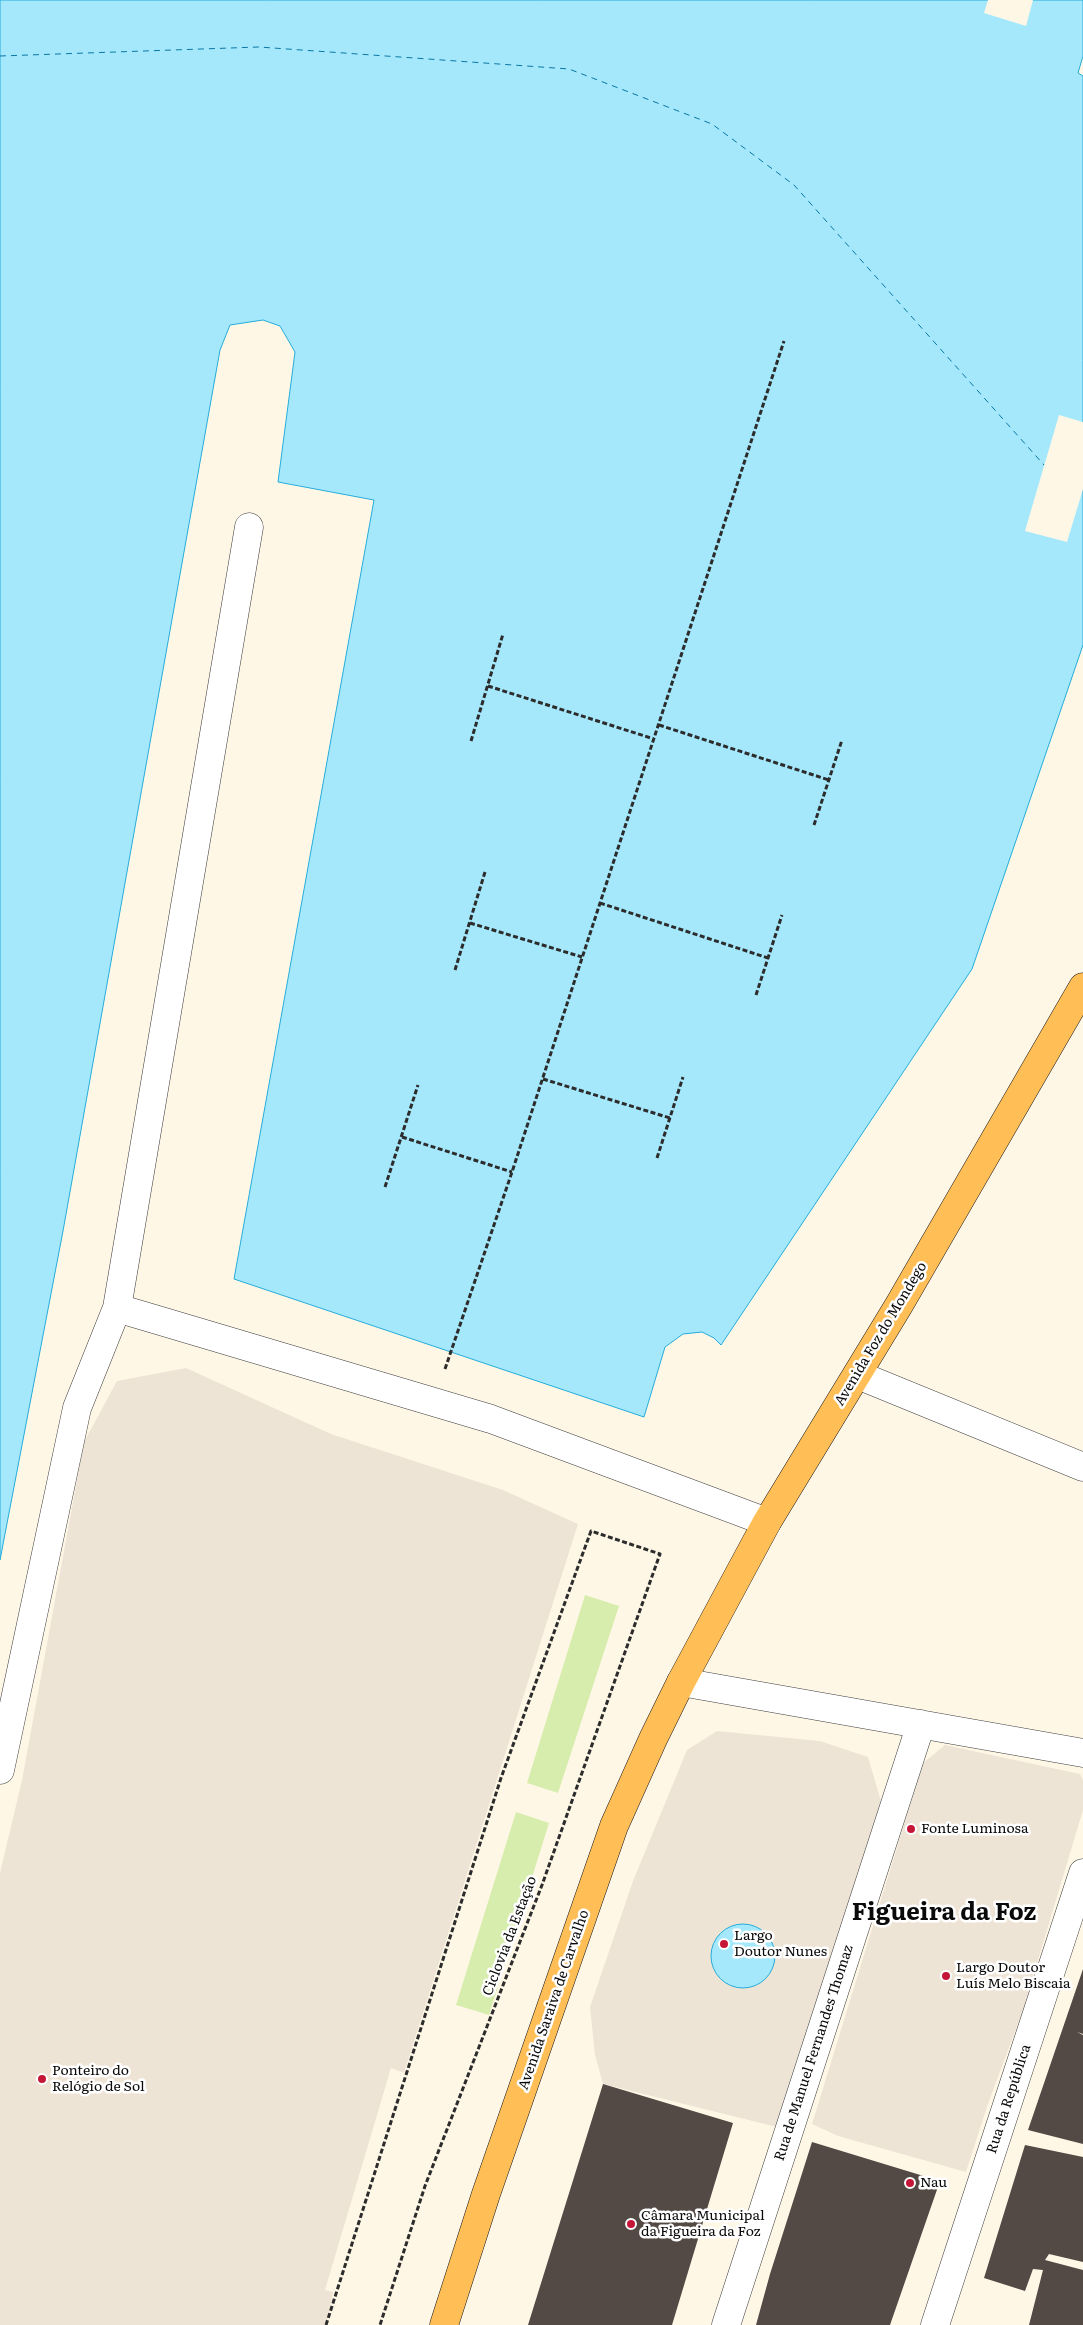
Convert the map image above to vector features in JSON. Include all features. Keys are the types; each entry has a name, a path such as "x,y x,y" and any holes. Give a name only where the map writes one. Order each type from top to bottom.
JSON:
{"main road":[{"name":"Avenida Foz do Mondego","path":"681,1682 767,1522 858,1374 1083,987"},
{"name":"Avenida Saraiva de Carvalho","path":"444,2325 486,2194 614,1826 681,1682"}],"street":[{"path":"0,1770 77,1408 117,1308 249,527"},
{"path":"117,1308 491,1420 767,1522"},
{"path":"858,1374 1083,1467"},
{"path":"681,1682 1083,1753"},
{"name":"Rua de Manuel Fernandes Thomaz","path":"726,2325 921,1724"},
{"name":"Rua da República","path":"935,2325 1083,1873"}],"path":[{"path":"434,1403 543,1079 784,341"},
{"path":"471,741 503,634"},
{"path":"488,686 654,739"},
{"path":"659,725 829,780"},
{"path":"814,826 842,740"},
{"path":"455,970 486,872"},
{"path":"600,903 768,958"},
{"path":"756,995 782,915"},
{"path":"470,923 582,957"},
{"path":"657,1158 683,1077"},
{"path":"543,1079 670,1118"},
{"path":"385,1187 418,1085"},
{"path":"402,1137 512,1172"},
{"name":"Ciclovia da Estação","path":"326,2325 501,1778 591,1531 660,1554 542,1885 425,2186 380,2325"}],"green space":[{"path":"585,1595 619,1606 558,1793 527,1783"},
{"path":"516,1812 549,1823 489,2015 456,2005"}],"shaded area":[{"path":"186,1368 331,1434 503,1490 578,1524 404,2073 391,2068 325,2290 333,2292 326,2325 0,2325 0,1873 22,1780 84,1442 117,1381"},
{"name":"Largo Doutor Nunes","path":"717,1731 820,1741 868,1757 881,1801 777,2127 603,2084 595,2055 590,2007 633,1881 687,1750"},
{"name":"Largo Doutor Luís Melo Biscaia","path":"945,1745 1080,1774 1083,1780 1083,1810 1023,2010 988,2104 966,2172 838,2136 812,2124 923,1763"}],"water":[{"path":"0,0 1083,0 1083,56 1078,73 1083,76 1083,645 972,969 721,1345 714,1338 702,1332 683,1334 665,1347 644,1417 234,1279 374,500 278,482 295,352 280,326 263,320 230,325 220,350 63,1231 0,1560"},
{"path":"737,1924 749,1924 766,1933 773,1944 775,1956 773,1968 766,1979 749,1988 737,1988 725,1983 716,1974 711,1962 711,1950 716,1938 725,1929"}],"pier":[{"path":"988,0 1033,0 1026,26 984,13"},
{"path":"1059,415 1083,422 1083,489 1067,542 1025,531"}],"building":[{"path":"1083,1969 1083,2034 1077,2032 1083,2035 1083,2144 1028,2130"},
{"name":"Câmara Municipal da Figueira da Foz","path":"603,2084 733,2123 672,2325 528,2325"},
{"path":"812,2142 940,2181 890,2325 756,2325 770,2274"},
{"path":"1025,2145 1083,2157 1083,2262 1049,2254 1045,2260 1083,2270 1083,2325 1029,2325 1043,2270 1033,2269 1025,2291 984,2278"}],"ferry route":[{"path":"0,56 259,47 569,69 712,124 794,185 1044,465"}],"place":[{"name":"Fonte Luminosa","path":"911,1829"},
{"name":"Largo Doutor Nunes","path":"724,1944"},
{"name":"Largo Doutor Luís Melo Biscaia","path":"946,1976"},
{"name":"Ponteiro do Relógio de Sol","path":"42,2079"},
{"name":"Nau","path":"910,2183"},
{"name":"Câmara Municipal da Figueira da Foz","path":"631,2224"}],"district":[{"name":"Figueira da Foz","path":"944,1913"}]}
